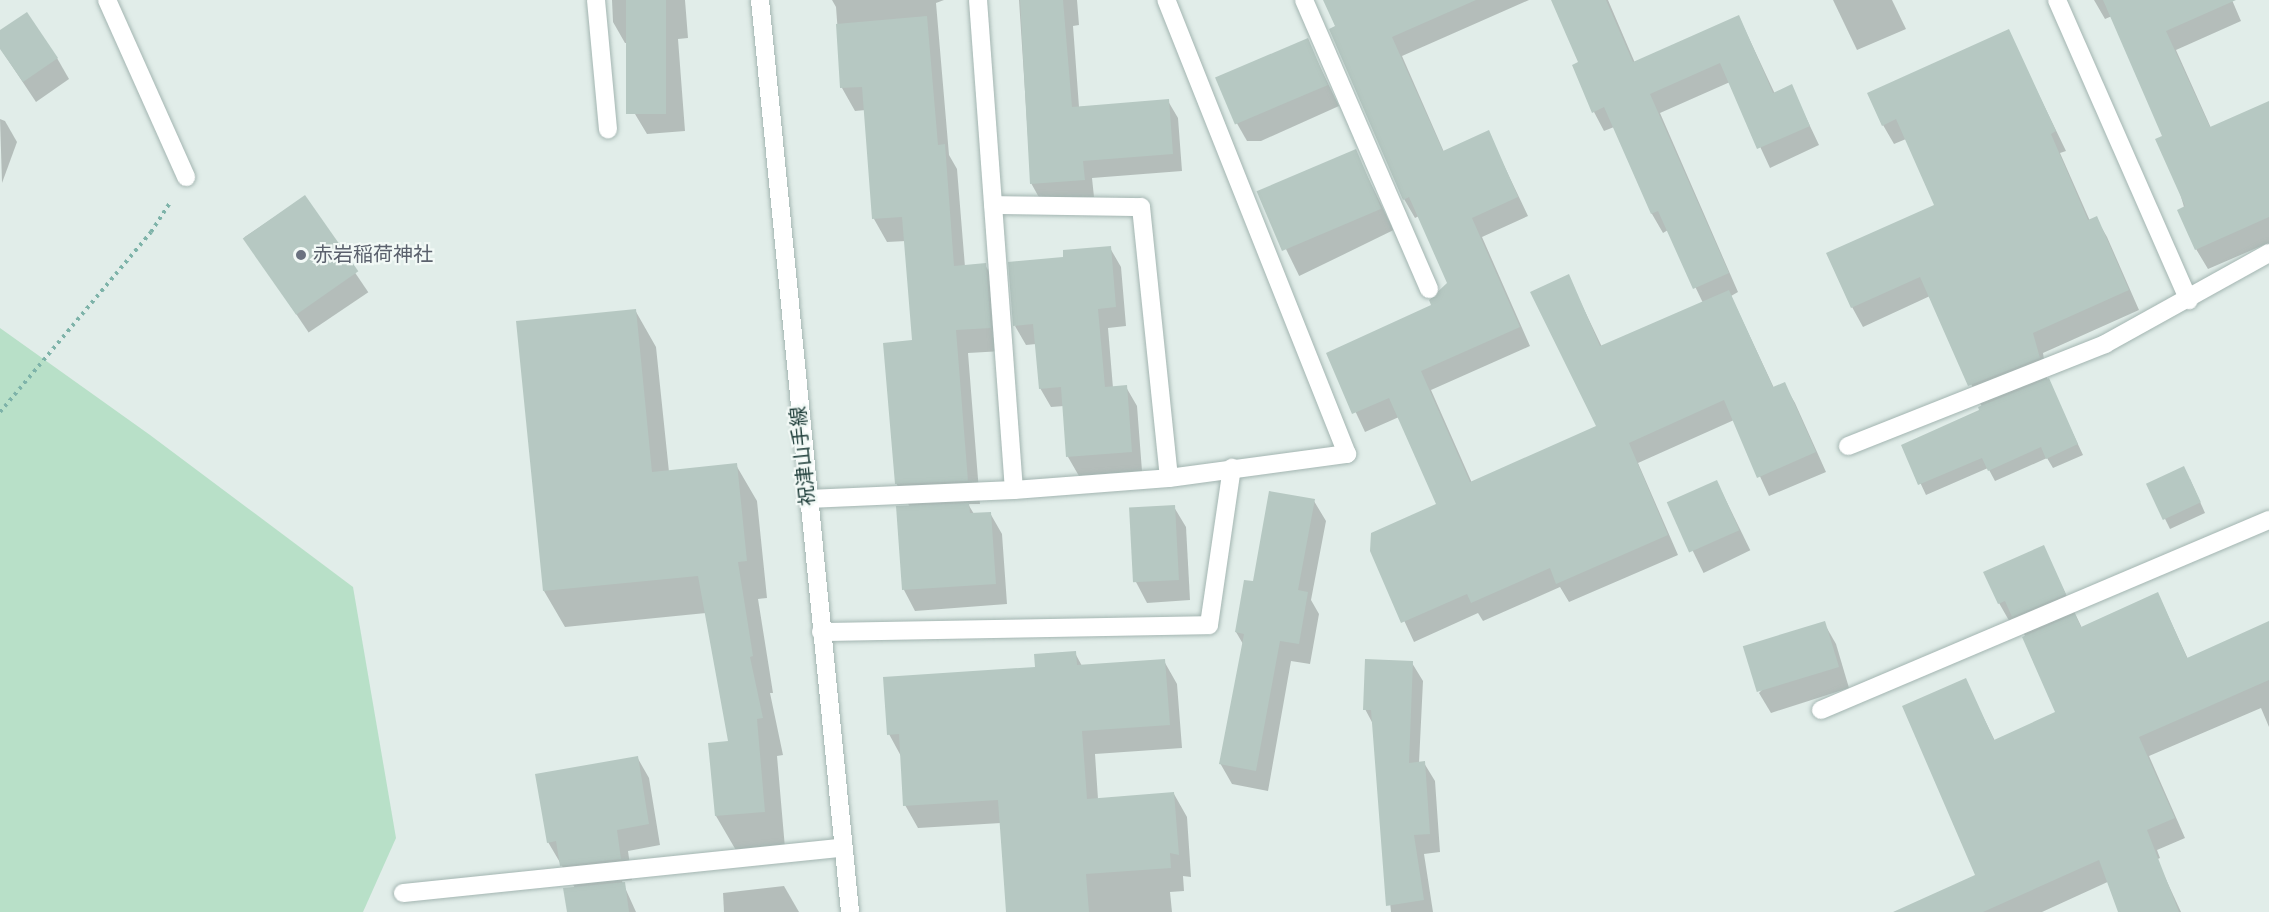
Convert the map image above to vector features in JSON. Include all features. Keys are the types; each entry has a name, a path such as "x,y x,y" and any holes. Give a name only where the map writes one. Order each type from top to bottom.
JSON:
{"street":[{"path":"107,0 186,177"},
{"path":"596,0 609,129"},
{"name":"祝津山手線","path":"759,0 850,912"},
{"path":"978,0 1014,490"},
{"path":"808,499 1014,490 1169,478 1347,454 1166,0"},
{"path":"1304,0 1429,289"},
{"path":"2057,0 2189,300"},
{"path":"993,205 1142,207 1169,478"},
{"path":"1848,446 2105,344 2189,300 2269,253"},
{"path":"821,632 1209,625 1233,468"},
{"path":"1821,710 2269,520"},
{"path":"403,893 842,848"}],"path":[{"path":"0,412 151,232 186,177"}],"green space":[{"path":"0,328 150,435 353,587 396,838 363,912 0,912"}],"building":[{"path":"626,0 666,0 666,114 626,114"},
{"path":"1020,0 1063,0 1072,107 1169,99 1173,154 1083,161 1085,180 1030,184"},
{"path":"1323,0 1476,0 1392,37 1443,151 1489,130 1518,197 1472,218 1520,327 1421,371 1470,482 1596,426 1530,292 1569,274 1600,346 1729,290 1773,387 1785,382 1816,452 1757,478 1724,400 1629,443 1668,535 1556,584 1550,568 1471,603 1467,594 1401,623 1370,551 1371,533 1436,504 1389,398 1352,414 1326,353 1431,305 1429,300 1447,283 1409,197 1403,200 1329,29 1335,26"},
{"path":"1551,0 1606,0 1633,62 1739,15 1773,93 1792,84 1810,126 1757,149 1720,63 1650,94 1729,273 1693,289 1658,211 1651,214 1604,107 1592,113 1572,65 1578,62"},
{"path":"2103,0 2236,0 2166,31 2210,127 2269,101 2269,217 2195,250 2177,210 2185,206 2155,139 2162,136"},
{"path":"27,12 58,58 23,82 0,49 0,30"},
{"path":"927,16 938,145 945,144 954,266 986,263 991,328 956,330 968,481 895,484 883,343 912,340 902,217 872,219 862,87 840,88 836,24"},
{"path":"2009,29 2056,131 2051,134 2088,220 2097,216 2129,290 2033,333 2040,358 1968,386 1920,277 1851,308 1826,253 1934,205 1896,119 1882,126 1867,93"},
{"path":"1308,38 1328,85 1235,124 1215,77"},
{"path":"1356,149 1381,209 1282,251 1257,191"},
{"name":"赤岩稲荷神社","path":"305,195 358,271 296,315 243,239"},
{"path":"1111,246 1116,307 1098,309 1105,387 1127,385 1132,452 1066,457 1061,387 1039,389 1033,324 1013,326 1008,262 1063,257 1063,250"},
{"path":"636,309 652,472 737,463 747,561 738,562 753,656 750,657 763,718 757,719 765,812 715,816 708,743 728,741 698,576 543,591 516,321"},
{"path":"2049,378 2078,444 2046,459 2041,447 1988,471 1982,458 1918,485 1901,445 1979,410 1978,407"},
{"path":"2184,466 2201,502 2163,520 2146,484"},
{"path":"1717,480 1739,530 1689,553 1667,502"},
{"path":"1269,491 1315,499 1298,590 1308,592 1299,644 1280,641 1256,771 1219,764 1244,634 1235,632 1244,580 1253,581"},
{"path":"969,503 970,513 991,512 996,584 902,590 896,506"},
{"path":"1175,505 1179,580 1133,582 1129,507"},
{"path":"2044,545 2066,594 2012,617 2005,601 1998,604 1983,572"},
{"path":"2158,592 2187,658 2269,621 2269,680 2139,737 2175,818 2147,830 2179,912 2118,912 2099,860 1983,912 1893,912 1975,875 1902,706 1966,678 1994,740 2055,712 2022,637 2075,614 2081,627"},
{"path":"1825,621 1839,667 1757,692 1743,646"},
{"path":"1076,651 1077,665 1165,659 1170,725 1082,731 1087,799 1174,792 1179,855 1170,853 1171,868 1086,874 1089,912 1006,912 998,800 903,806 899,734 887,735 883,677 1035,667 1034,654"},
{"path":"1365,659 1413,661 1409,763 1425,761 1430,834 1414,835 1424,900 1386,906 1371,710 1363,710"},
{"path":"638,756 649,824 617,830 621,859 560,866 556,841 547,843 535,774"},
{"path":"625,882 629,912 567,912 563,888"}],"place":[{"name":"赤岩稲荷神社","path":"301,255"}]}
